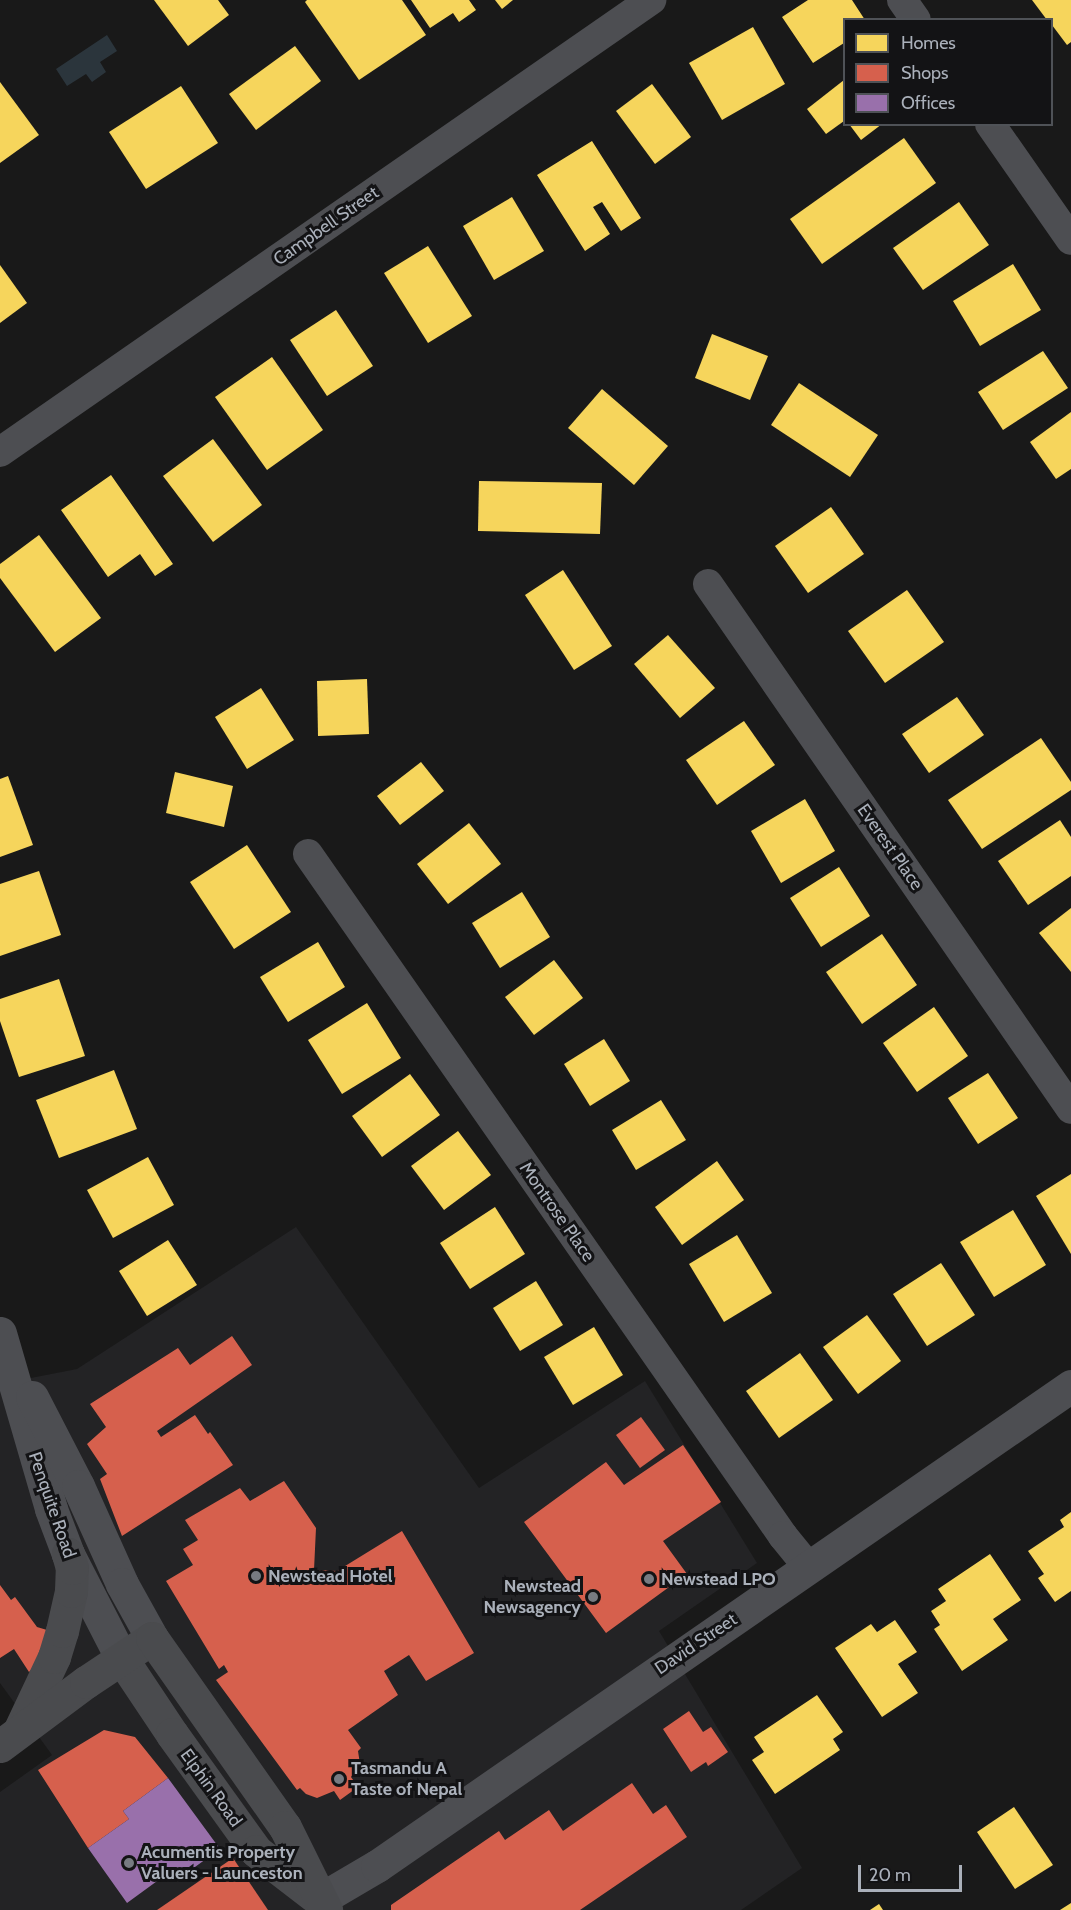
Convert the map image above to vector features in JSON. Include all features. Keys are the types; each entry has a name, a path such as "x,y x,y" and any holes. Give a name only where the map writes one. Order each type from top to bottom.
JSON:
{"highway":[{"path":"9,1739 54,1657 71,1591 72,1568 68,1554"},
{"path":"9,1739 86,1682 152,1638"},
{"name":"Elphin Road","path":"152,1638 285,1827 323,1905"},
{"name":"Elphin Road","path":"122,1659 172,1734 256,1851 323,1905"}],"street":[{"name":"Campbell Street","path":"0,452 651,0"},
{"path":"902,0 915,18"},
{"path":"991,126 1071,240"},
{"name":"Everest Place","path":"708,584 1071,1109"},
{"name":"Montrose Place","path":"308,854 777,1526 809,1568"},
{"name":"Penquite Road","path":"2,1337 34,1457 68,1554 122,1659"},
{"name":"Penquite Road","path":"2,1337 78,1486 122,1584 152,1638"},
{"name":"David Street","path":"323,1905 376,1866 1071,1386"}],"shaded area":[{"path":"107,35 117,51 100,62 106,72 92,82 86,74 67,86 56,69"},
{"path":"296,1227 479,1488 645,1381 757,1563 659,1631 802,1868 741,1910 0,1910 0,1792 52,1755 0,1683 0,1384 77,1369"}],"building: Homes":[{"path":"154,0 218,0 229,15 188,46"},
{"path":"307,0 402,0 426,35 359,80 305,2"},
{"path":"411,0 469,0 476,10 459,22 453,13 430,28"},
{"path":"495,0 513,0 502,9"},
{"path":"808,0 852,0 864,18 843,18 843,44 813,63 782,17"},
{"path":"1032,0 1071,0 1071,42 1067,45 1053,26 1053,18 1046,18"},
{"path":"753,27 785,84 722,120 689,63"},
{"path":"295,46 321,81 256,130 229,94"},
{"path":"843,81 843,122 826,134 807,109"},
{"path":"0,82 39,135 0,163"},
{"path":"652,84 691,137 655,164 616,111"},
{"path":"181,86 218,143 146,189 109,132"},
{"path":"850,126 879,126 861,140"},
{"path":"904,138 936,183 822,264 790,219"},
{"path":"592,141 641,218 621,231 602,202 593,207 610,234 585,251 537,175"},
{"path":"512,197 544,251 494,280 463,226"},
{"path":"959,202 989,245 923,290 893,248"},
{"path":"428,246 472,316 428,343 384,273"},
{"path":"1013,264 1041,310 980,346 953,301"},
{"path":"0,265 27,303 0,323"},
{"path":"336,310 373,366 327,396 290,340"},
{"path":"712,334 768,356 750,400 695,378"},
{"path":"1043,351 1068,388 1003,430 978,392"},
{"path":"272,357 323,430 267,470 215,397"},
{"path":"799,383 878,435 850,477 771,425"},
{"path":"602,389 668,446 634,485 568,428"},
{"path":"1071,412 1071,469 1056,479 1030,442"},
{"path":"213,439 262,505 213,542 163,476"},
{"path":"111,475 173,564 155,576 140,554 108,577 61,510"},
{"path":"479,481 602,483 600,534 478,531"},
{"path":"831,507 864,554 808,593 775,546"},
{"path":"39,535 101,618 55,652 0,578 0,564"},
{"path":"563,570 612,646 574,670 525,595"},
{"path":"907,590 944,642 885,683 848,631"},
{"path":"668,635 715,688 680,718 634,664"},
{"path":"367,679 369,734 318,736 317,681"},
{"path":"261,688 294,740 247,769 215,717"},
{"path":"957,697 984,735 929,773 902,734"},
{"path":"744,721 775,765 717,805 686,760"},
{"path":"1041,738 1071,782 1071,790 982,849 948,800"},
{"path":"421,762 444,791 400,825 377,796"},
{"path":"175,772 233,786 224,827 166,813"},
{"path":"8,776 33,845 0,857 0,779"},
{"path":"805,799 835,851 781,883 751,831"},
{"path":"1060,820 1071,837 1071,876 1028,905 998,861"},
{"path":"469,823 501,864 448,904 417,864"},
{"path":"247,845 291,912 234,949 190,882"},
{"path":"839,867 870,916 821,947 790,898"},
{"path":"39,871 61,935 0,956 0,884"},
{"path":"522,892 550,937 500,968 472,923"},
{"path":"1071,908 1071,972 1039,933"},
{"path":"882,934 917,985 862,1024 826,972"},
{"path":"318,942 345,987 288,1022 260,977"},
{"path":"554,960 583,998 534,1035 505,997"},
{"path":"59,979 85,1056 19,1077 0,1021 0,999"},
{"path":"367,1003 401,1058 342,1094 308,1040"},
{"path":"934,1007 968,1056 917,1092 883,1043"},
{"path":"604,1039 630,1081 590,1106 564,1064"},
{"path":"114,1070 137,1129 59,1158 36,1100"},
{"path":"988,1073 1018,1118 978,1144 948,1098"},
{"path":"410,1074 440,1115 382,1157 352,1116"},
{"path":"661,1100 686,1140 636,1170 612,1130"},
{"path":"458,1131 491,1175 444,1210 411,1166"},
{"path":"148,1157 174,1205 113,1238 87,1190"},
{"path":"717,1161 744,1200 682,1245 655,1207"},
{"path":"1071,1174 1071,1254 1036,1196"},
{"path":"495,1207 525,1254 470,1289 440,1243"},
{"path":"1013,1210 1046,1265 994,1297 960,1242"},
{"path":"737,1235 772,1293 724,1322 689,1264"},
{"path":"168,1240 197,1285 147,1316 119,1271"},
{"path":"941,1263 975,1315 927,1346 893,1294"},
{"path":"536,1281 563,1325 520,1351 493,1308"},
{"path":"867,1315 901,1361 858,1394 823,1347"},
{"path":"594,1327 623,1375 573,1405 544,1357"},
{"path":"800,1353 833,1400 779,1438 746,1391"},
{"path":"1071,1512 1071,1591 1055,1602 1038,1578 1044,1574 1028,1551 1064,1527 1060,1520"},
{"path":"990,1554 1021,1600 993,1619 1008,1640 962,1671 934,1629 940,1625 931,1611 946,1601 938,1589"},
{"path":"895,1620 917,1652 898,1664 918,1693 882,1717 835,1648 871,1624 877,1632"},
{"path":"817,1695 843,1732 833,1739 840,1750 775,1794 752,1760 764,1752 754,1737"},
{"path":"1014,1807 1053,1865 1015,1889 977,1832"},
{"path":"1071,1903 1071,1910 1060,1910"},
{"path":"879,1904 883,1910 870,1910"}],"building: Shops":[{"path":"232,1336 252,1365 157,1431 161,1437 195,1415 233,1465 122,1536 100,1479 107,1474 87,1444 106,1427 90,1404 178,1348 190,1365"},
{"path":"641,1417 665,1450 640,1468 616,1435"},
{"path":"683,1445 721,1502 663,1541 687,1574 606,1633 524,1522 606,1462 624,1485"},
{"path":"284,1481 316,1528 314,1570 337,1571 402,1531 474,1653 426,1681 409,1655 384,1671 398,1695 348,1730 361,1748 358,1751 360,1764 351,1777 358,1787 340,1800 334,1791 317,1798 306,1794 300,1788 297,1790 216,1680 228,1672 224,1665 219,1669 166,1581 193,1565 183,1549 198,1540 185,1520 240,1488 250,1501"},
{"path":"0,1585 11,1600 15,1597 37,1627 47,1630 36,1665 29,1672 14,1649 0,1658"},
{"path":"689,1711 703,1732 711,1727 728,1752 708,1766 706,1762 691,1772 663,1729"},
{"path":"104,1730 135,1737 168,1778 123,1811 129,1819 88,1848 38,1770"},
{"path":"632,1783 653,1814 666,1805 687,1837 580,1910 391,1910 391,1905 499,1831 505,1840 549,1810 563,1831"},
{"path":"233,1858 268,1910 157,1910"}],"building: Offices":[{"path":"168,1778 220,1849 181,1877 175,1868 127,1903 88,1848 129,1819 123,1811"}],"place":[{"name":"Newstead Hotel","path":"256,1576"},
{"name":"Newstead LPO","path":"649,1579"},
{"name":"Newstead Newsagency","path":"593,1597"},
{"name":"Tasmandu A Taste of Nepal","path":"339,1779"},
{"name":"Acumentis Property Valuers - Launceston","path":"129,1863"}]}
